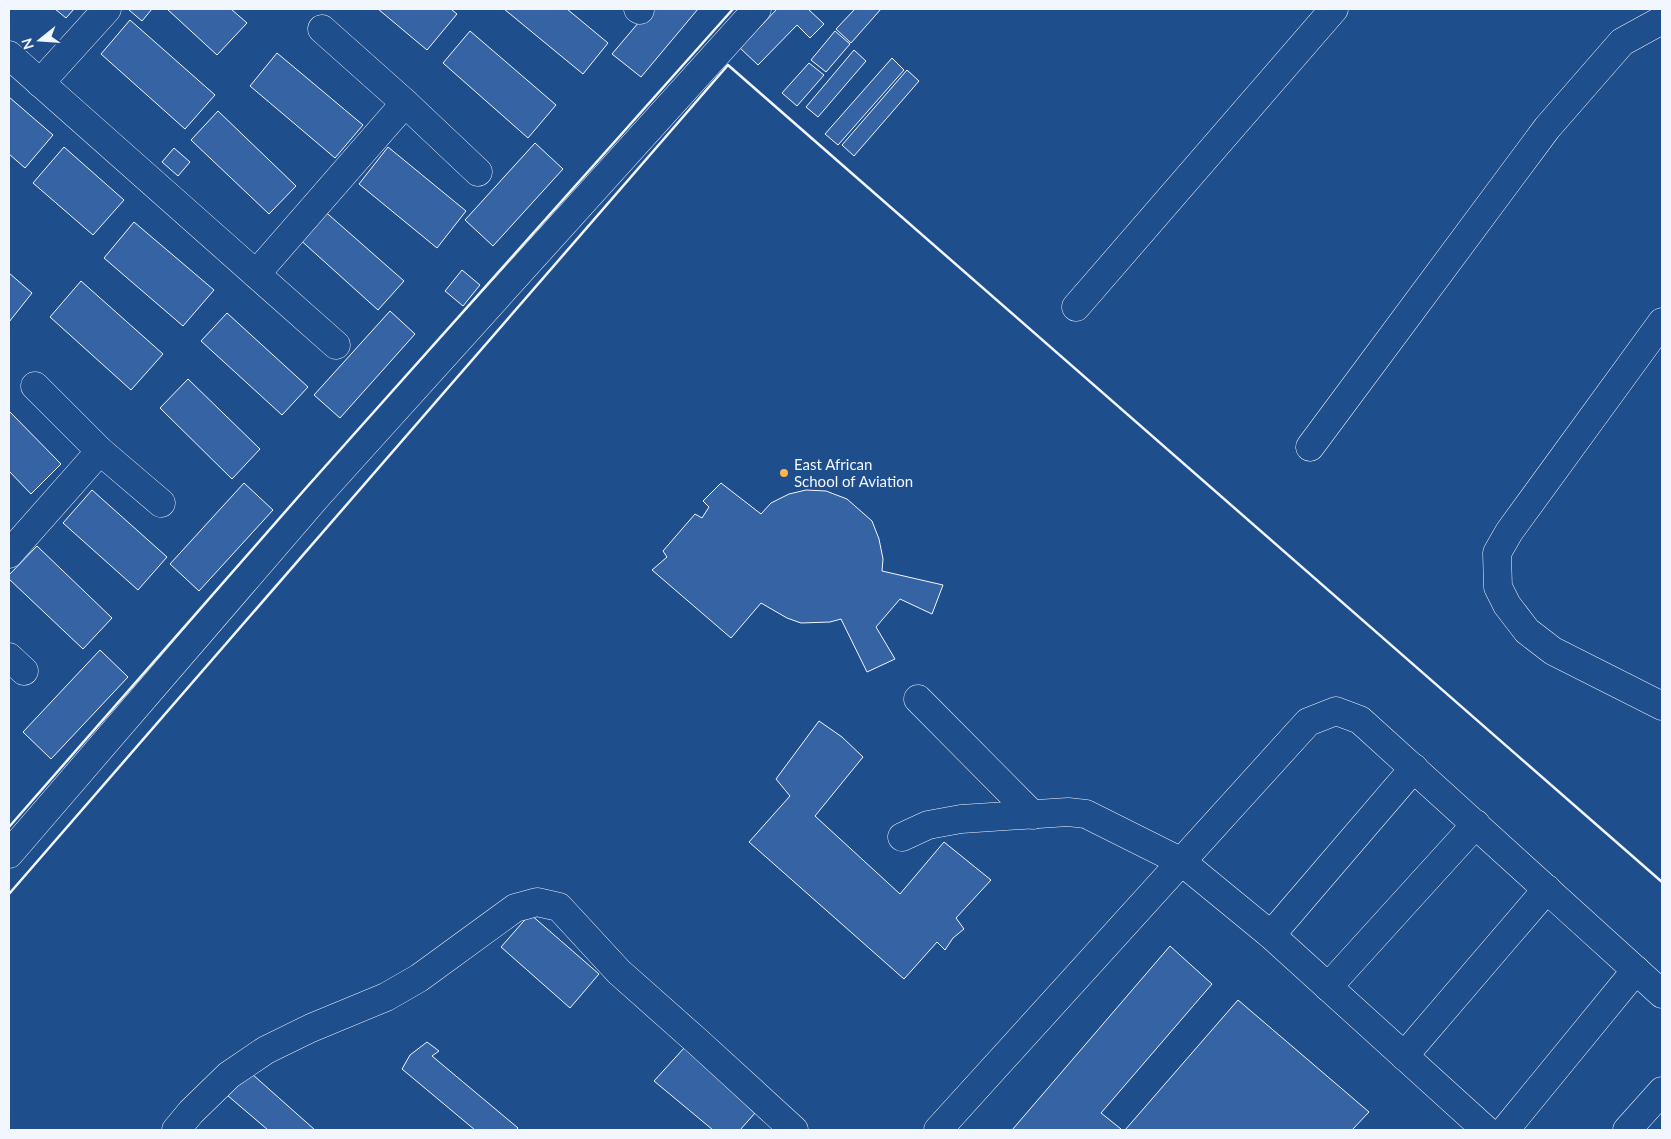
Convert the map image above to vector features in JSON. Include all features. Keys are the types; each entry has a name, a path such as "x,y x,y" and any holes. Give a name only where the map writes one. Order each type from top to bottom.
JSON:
{"street":[{"path":"40,82 107,9"},
{"path":"9,854 319,494 757,9"},
{"path":"1076,307 1334,9"},
{"path":"1310,447 1547,128 1622,42 1662,20"},
{"path":"322,28 405,102 478,172"},
{"path":"9,55 336,345"},
{"path":"256,274 405,102"},
{"path":"1662,322 1509,532 1497,552 1498,587 1507,605 1527,631 1553,651 1662,706"},
{"path":"35,386 100,451 161,503"},
{"path":"9,554 100,451"},
{"path":"918,699 1033,814"},
{"path":"938,1130 1308,722 1336,711 1360,720 1662,994"},
{"path":"1271,935 1414,768"},
{"path":"902,837 928,825 961,819 1068,812 1086,814 1182,862 1271,935 1486,1130"},
{"path":"1328,987 1476,824"},
{"path":"1404,1056 1547,889"},
{"path":"176,1130 191,1112 229,1075 266,1050 311,1028 386,997 419,978 515,908 537,902 559,908 619,972 699,1042 794,1130"},
{"path":"1505,1130 1636,970"},
{"path":"1627,1130 1662,1091"}],"building":[{"path":"55,9 74,9 66,18"},
{"path":"152,9 142,21 129,10"},
{"path":"167,9 231,9 247,23 217,55"},
{"path":"378,9 451,9 457,14 427,50"},
{"path":"504,9 567,9 608,43 583,74"},
{"path":"650,9 698,9 641,77 612,54"},
{"path":"777,9 808,9 824,24 810,38 797,25 758,65 740,48"},
{"path":"855,9 881,9 851,43 836,29"},
{"path":"130,20 215,95 185,129 101,54"},
{"path":"470,31 556,105 528,138 443,63"},
{"path":"835,31 850,44 826,72 811,60"},
{"path":"854,50 866,61 818,117 806,107"},
{"path":"277,53 363,125 335,158 250,86"},
{"path":"892,58 904,70 838,145 825,134"},
{"path":"809,63 824,75 797,106 782,93"},
{"path":"907,70 919,81 854,156 842,145"},
{"path":"9,97 53,135 25,168 9,154"},
{"path":"218,111 296,186 269,214 191,140"},
{"path":"535,143 563,169 493,246 465,220"},
{"path":"64,147 124,200 93,235 33,183"},
{"path":"388,147 466,211 437,248 359,184"},
{"path":"174,148 190,162 178,176 162,162"},
{"path":"321,208 404,281 378,310 296,236"},
{"path":"134,222 214,290 183,326 104,258"},
{"path":"462,270 480,285 463,306 445,291"},
{"path":"9,273 32,293 9,322"},
{"path":"81,281 163,354 131,390 50,317"},
{"path":"390,311 415,334 340,418 314,395"},
{"path":"227,313 308,387 282,415 201,341"},
{"path":"188,379 260,449 232,479 160,408"},
{"path":"9,411 61,464 31,494 9,471"},
{"path":"244,483 273,510 199,591 170,564"},
{"path":"721,483 761,514 771,503 789,494 806,490 826,491 847,499 872,521 879,539 883,559 882,571 943,585 932,614 900,599 876,627 895,659 867,672 841,619 830,622 801,623 787,618 761,603 731,638 652,570 667,557 663,551 695,514 702,518 709,507 703,501"},
{"path":"92,490 167,557 138,590 63,523"},
{"path":"37,546 112,618 83,649 9,579 9,575"},
{"path":"100,650 128,677 51,759 23,732"},
{"path":"819,721 842,737 863,757 815,816 900,894 944,842 991,880 956,918 964,929 953,938 945,950 937,942 904,979 749,842 790,796 776,779"},
{"path":"530,914 599,974 570,1008 501,947"},
{"path":"1170,946 1212,984 1101,1113 1121,1129 1012,1130"},
{"path":"1238,1000 1369,1112 1352,1130 1125,1130"},
{"path":"427,1042 439,1051 432,1056 518,1128 516,1130 475,1130 402,1069 410,1055"},
{"path":"685,1047 755,1113 740,1130 713,1130 654,1081"},
{"path":"252,1074 315,1130 268,1130 227,1095 237,1083"}],"wall":[{"path":"9,827 306,488 733,9"},
{"path":"9,894 728,65 1662,882"}],"place":[{"name":"East African School of Aviation","path":"784,473"}]}
